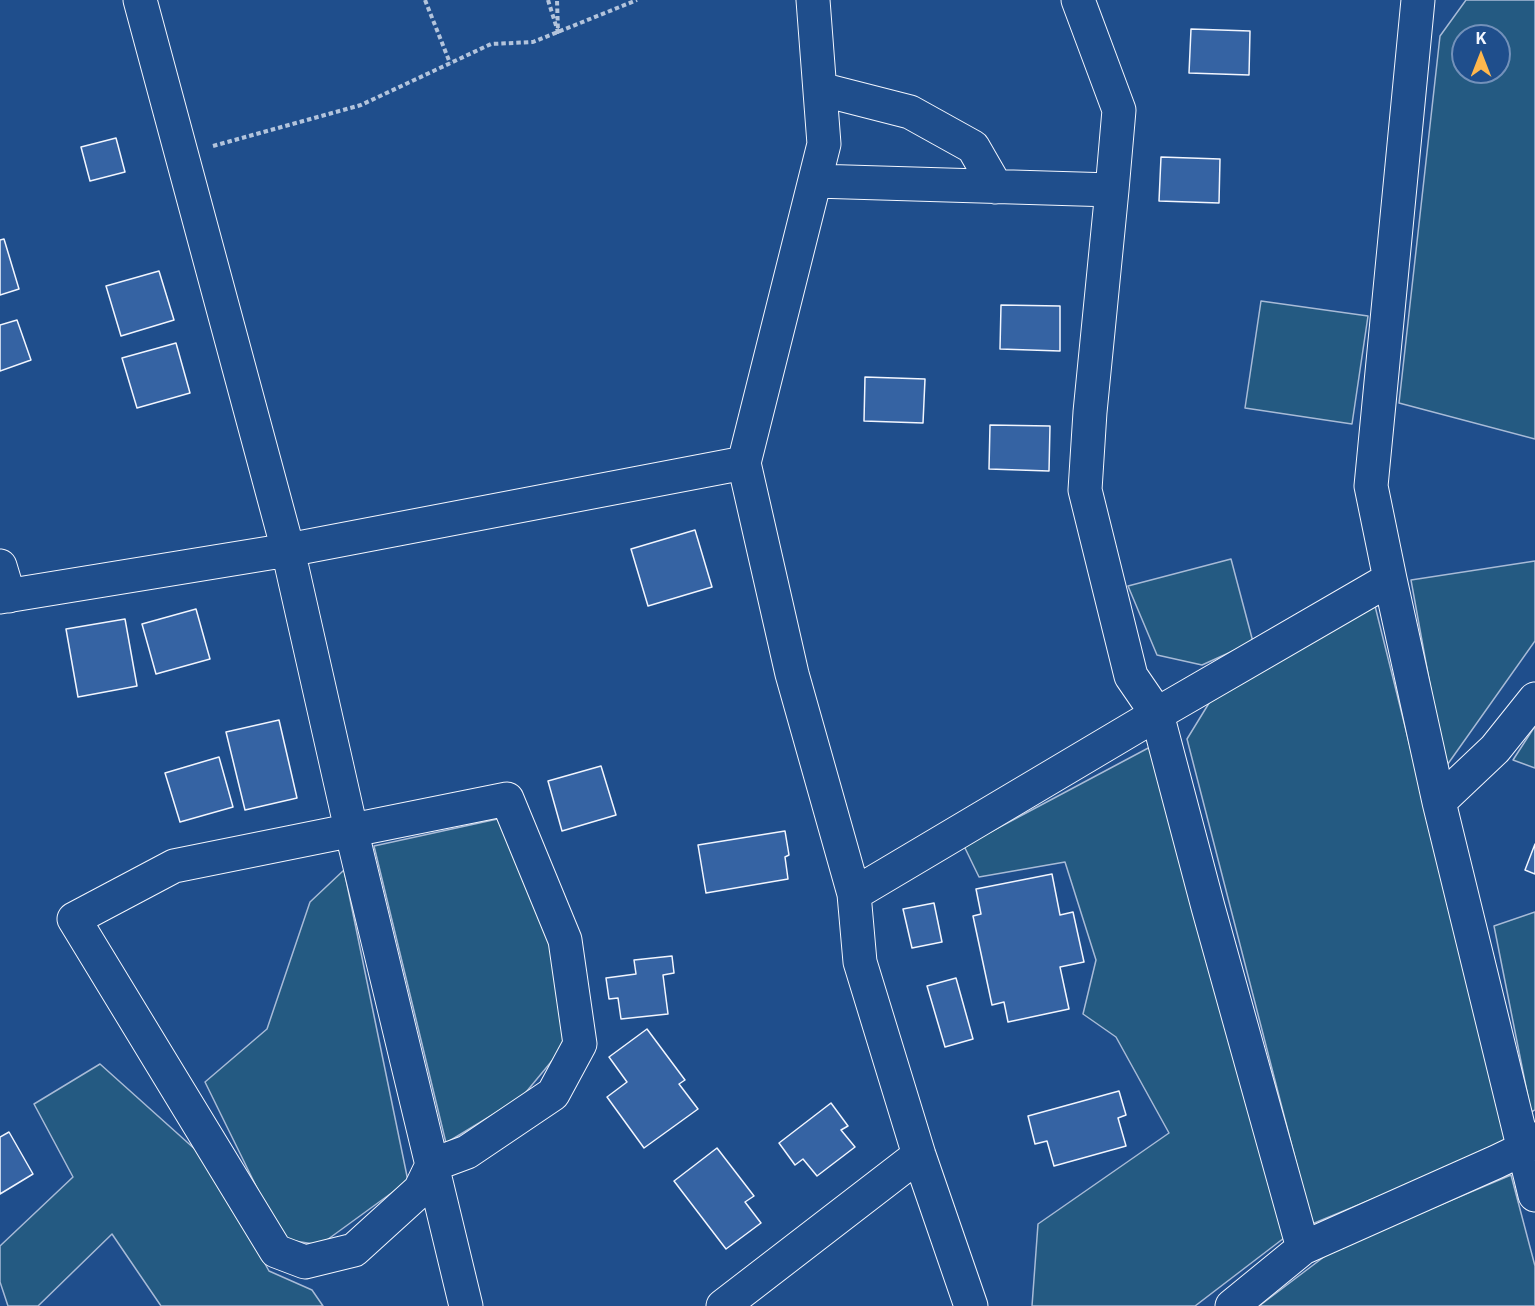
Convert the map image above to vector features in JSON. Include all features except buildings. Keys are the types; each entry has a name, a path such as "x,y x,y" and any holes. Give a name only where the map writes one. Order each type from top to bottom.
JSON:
{"street":[{"path":"140,0 288,550 351,830 466,1306"},
{"path":"813,0 824,144 744,463 792,674 854,894 860,962 919,1155 971,1306"},
{"path":"1078,0 1119,110 1090,412 1085,490 1131,676 1157,714 1303,1248"},
{"path":"1418,0 1371,486 1439,802 1529,1144 1535,1195"},
{"path":"820,89 910,112 973,147 996,187"},
{"path":"815,181 1112,190"},
{"path":"3,586 288,550 744,463"},
{"path":"854,894 1390,579"},
{"path":"1439,802 1495,749 1535,699"},
{"path":"507,799 565,940 580,1044 553,1094 467,1152 432,1165 420,1190 354,1250 305,1262 276,1251 74,919 174,866 507,799"},
{"path":"1232,1306 1303,1248 1496,1162 1529,1144"},
{"path":"723,1306 919,1155"}],"path":[{"path":"425,0 450,63"},
{"path":"548,0 558,32"},
{"path":"557,0 558,32"},
{"path":"181,155 361,105 491,44 533,42 637,0"}],"shaded area":[{"path":"1466,0 1535,0 1535,439 1399,403 1440,36"},
{"path":"1261,301 1368,316 1352,424 1245,408"},
{"path":"1231,559 1253,642 1202,665 1157,655 1128,586"},
{"path":"1535,561 1535,641 1445,768 1411,580"},
{"path":"1375,606 1509,1143 1312,1224 1187,739 1214,695"},
{"path":"1535,726 1535,768 1513,760"},
{"path":"1152,746 1284,1238 1195,1306 1032,1306 1038,1224 1169,1133 1116,1037 1083,1014 1096,960 1065,862 979,877 964,846"},
{"path":"502,818 551,946 570,1039 522,1097 446,1143 374,846"},
{"path":"344,870 408,1181 320,1245 282,1239 205,1082 267,1029 310,902"},
{"path":"1535,912 1535,1110 1531,1112 1494,926"},
{"path":"100,1064 207,1160 269,1271 312,1290 323,1306 161,1306 112,1234 38,1306 8,1306 0,1282 0,1246 73,1177 34,1104"},
{"path":"1511,1175 1535,1266 1535,1306 1259,1306 1333,1250"}]}
